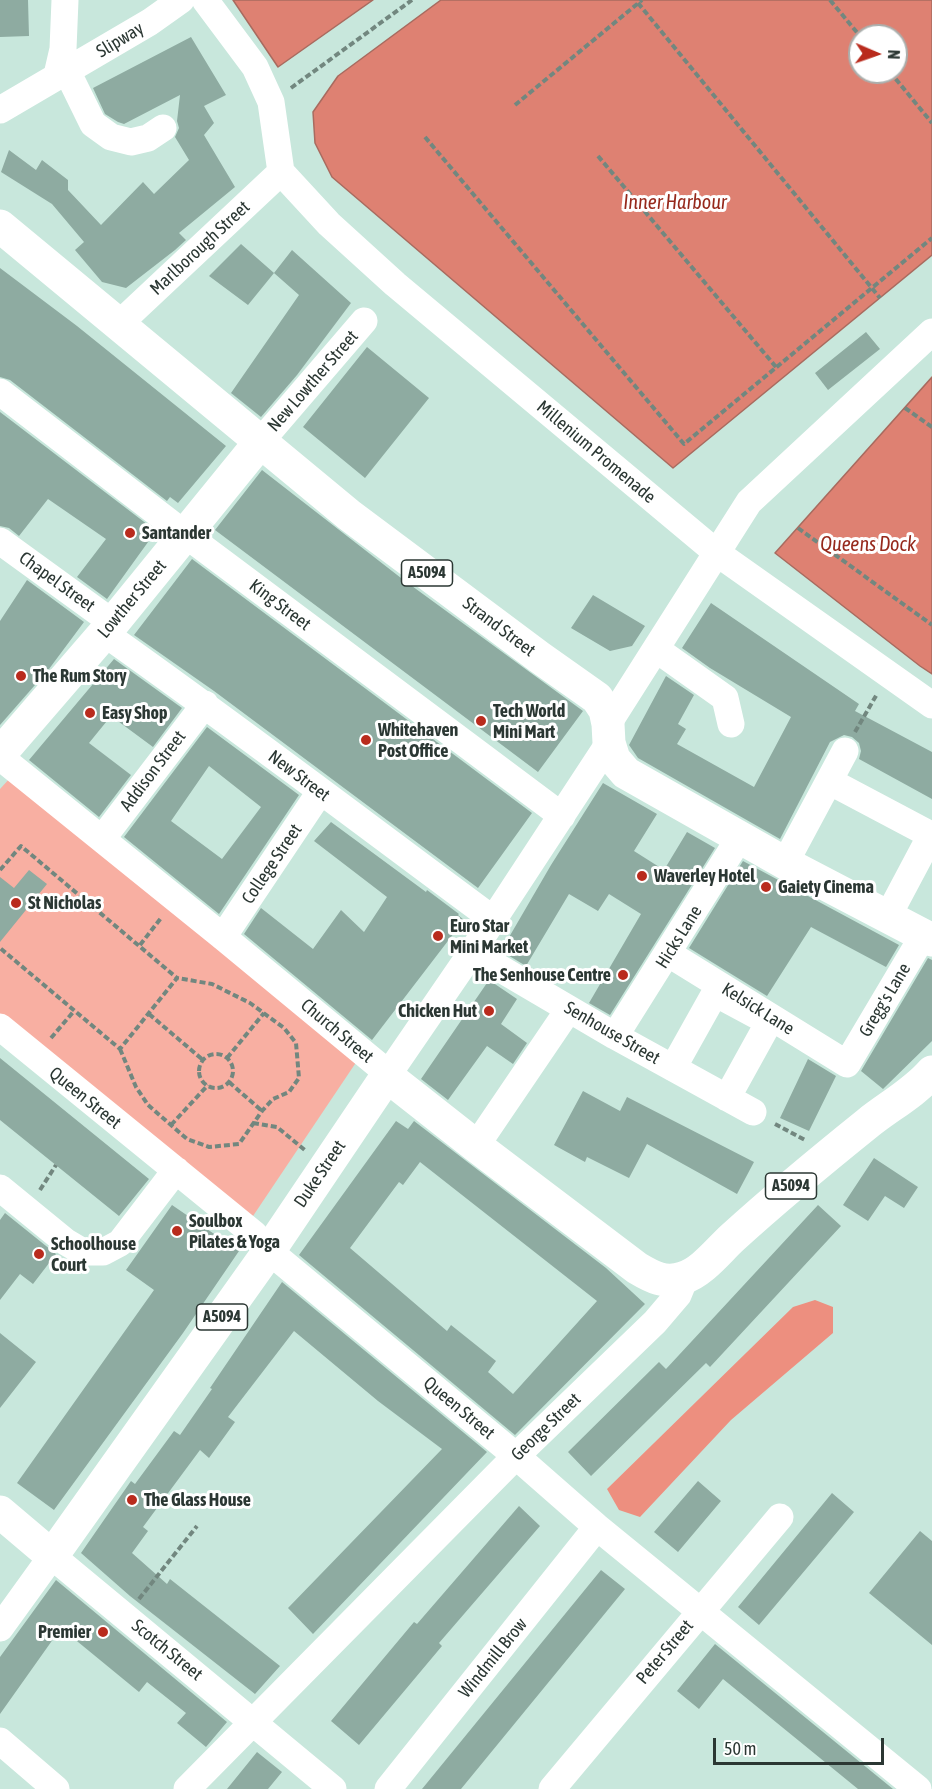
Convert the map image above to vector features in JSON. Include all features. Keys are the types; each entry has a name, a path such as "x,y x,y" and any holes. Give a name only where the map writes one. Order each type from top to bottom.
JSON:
{"main road":[{"name":"Strand Street","path":"0,226 349,514 539,657 605,722"},
{"name":"Lowther Street","path":"0,755 109,628 261,441"},
{"name":"A5094","path":"605,722 614,759 626,773 785,863 927,938"},
{"name":"Church Street","path":"387,1076 637,1268 653,1278 667,1281 685,1278"},
{"name":"Duke Street","path":"52,1556 269,1251 387,1076"},
{"name":"George Street","path":"685,1278 706,1263 771,1202 870,1121 929,1086"},
{"name":"Scotch Street","path":"0,1512 52,1556"}],"street":[{"path":"65,0 62,73 93,124 111,137 131,142 148,138 163,128"},
{"name":"Slipway","path":"0,110 150,22 181,0"},
{"path":"205,0 255,67 272,102 281,172"},
{"name":"Marlborough Street","path":"119,324 281,172"},
{"name":"Millenium Promenade","path":"281,172 329,224 395,284 717,553 932,705"},
{"name":"New Lowther Street","path":"261,441 364,321"},
{"name":"Duke Street","path":"387,1076 562,816 605,722 656,649 749,502 932,332"},
{"name":"King Street","path":"0,392 186,535 562,816"},
{"name":"Chapel Street","path":"0,541 109,628"},
{"name":"New Street","path":"109,628 320,792 494,920"},
{"path":"656,649 725,698 731,724"},
{"name":"Addison Street","path":"102,839 205,704"},
{"path":"785,863 845,751"},
{"name":"Church Street","path":"0,755 378,1065 387,1076"},
{"path":"829,781 931,835 887,918"},
{"name":"College Street","path":"223,937 320,792"},
{"name":"Hicks Lane","path":"615,1036 669,954 740,837"},
{"name":"Gregg's Lane","path":"847,1064 927,938"},
{"name":"Senhouse Street","path":"472,952 615,1036 753,1112"},
{"name":"Kelsick Lane","path":"669,954 847,1064"},
{"path":"673,1068 715,993 770,1022 727,1098"},
{"path":"476,1146 569,1009"},
{"name":"Queen Street","path":"0,1027 254,1234 269,1251 516,1456 597,1527 918,1789"},
{"path":"0,1188 66,1242 83,1252 103,1252 120,1243 176,1170"},
{"name":"George Street","path":"187,1789 516,1456 655,1322 678,1295 685,1278"},
{"name":"Peter Street","path":"552,1789 780,1517"},
{"name":"Windmill Brow","path":"388,1789 597,1527"},
{"name":"Duke Street","path":"0,1628 52,1556"},
{"name":"Scotch Street","path":"52,1556 333,1789"},
{"path":"0,1742 56,1789"},
{"path":"926,1789 932,1782"}],"path":[{"path":"272,102 412,0"},
{"path":"830,0 850,24"},
{"path":"515,105 640,2 880,298"},
{"path":"900,84 932,123"},
{"path":"425,137 684,444 932,238"},
{"path":"598,156 776,367"},
{"path":"905,408 932,427"},
{"path":"798,528 932,625"},
{"path":"0,870 21,846 177,978 212,984 264,1013 285,1028 296,1043 299,1078 289,1092 273,1099 262,1111 239,1144 209,1147 187,1139 148,1105 136,1087 120,1049 0,948"},
{"path":"140,945 177,899"},
{"path":"120,1049 177,978"},
{"path":"35,1057 74,1011"},
{"path":"227,1058 264,1013"},
{"path":"149,1014 203,1060"},
{"path":"212,1054 223,1055 227,1058 233,1072 229,1082 219,1087 208,1085 200,1077 200,1065 203,1060 212,1054"},
{"path":"229,1082 262,1111"},
{"path":"171,1125 208,1085"},
{"path":"753,1112 811,1143"},
{"path":"253,1124 277,1127 326,1165"},
{"path":"126,1617 197,1526"}],"shaded area":[{"path":"10,778 357,1061 251,1219 0,1015 0,789"},
{"path":"815,1300 833,1307 833,1333 731,1420 640,1517 619,1510 607,1489 793,1307"}],"water":[{"path":"233,0 373,0 278,67"},
{"name":"Inner Harbour","path":"441,0 932,0 932,255 673,468 332,177 315,143 313,112 338,76"},
{"name":"Queens Dock","path":"932,377 932,674 775,553"}],"building":[{"path":"0,0 28,0 29,36 0,37"},
{"path":"191,37 226,95 204,106 214,123 204,135 235,187 179,233 186,240 126,288 102,282 75,250 84,242 52,204 1,172 9,150 36,170 42,160 68,180 68,190 101,225 143,182 154,194 189,160 175,137 179,128 177,121 180,95 124,124 105,114 93,88"},
{"path":"241,244 274,273 248,305 209,276"},
{"path":"292,250 351,303 297,375 261,417 231,393 299,295 274,273"},
{"path":"0,268 77,326 226,446 178,503 170,497 167,501 10,380 0,377"},
{"path":"866,332 880,349 828,390 815,373"},
{"path":"367,347 429,398 365,478 303,427"},
{"path":"0,412 156,531 107,599 77,577 106,539 48,499 19,536 9,528 0,526"},
{"path":"262,470 401,578 583,711 538,772 215,530"},
{"path":"192,559 532,813 478,888 214,691 134,635"},
{"path":"27,580 84,622 49,669 0,725 0,621"},
{"path":"593,595 645,626 632,646 610,651 571,628"},
{"path":"711,603 859,704 855,711 932,752 932,799 859,759 861,751 859,743 852,737 844,735 830,742 780,839 638,758 629,745 666,676 694,695 678,724 686,729 677,744 754,787 791,717 710,668 682,648"},
{"path":"114,659 182,708 153,747 111,716 89,743 131,775 99,817 29,760"},
{"path":"207,727 299,795 219,914 124,837","holes":["209,766 261,807 222,859 171,821"]},
{"path":"603,783 657,814 634,851 664,870 687,832 715,848 610,1015 589,1003 641,914 609,894 598,911 569,894 526,966 501,951 551,865"},
{"path":"331,822 426,892 427,890 464,920 372,1040 244,934 261,908 313,949 341,910 364,932 387,897 314,841"},
{"path":"743,861 899,945 886,967 811,927 767,996 689,948"},
{"name":"St Nicholas","path":"29,870 47,884 0,942 0,877 14,888"},
{"path":"928,958 932,960 932,1041 883,1089 861,1071"},
{"path":"489,980 517,999 501,1024 527,1043 513,1064 487,1046 448,1100 421,1079"},
{"path":"0,1058 149,1179 119,1216 0,1120"},
{"path":"808,1059 836,1076 809,1131 780,1118"},
{"path":"583,1091 620,1111 627,1097 754,1162 737,1194 647,1144 629,1178 587,1157 585,1162 554,1145"},
{"path":"396,1121 408,1129 414,1121 606,1268 645,1304 515,1435 299,1255","holes":["420,1162 597,1301 513,1394 488,1372 496,1361 451,1325 447,1331 350,1248 399,1182 403,1185"]},
{"path":"874,1158 918,1187 904,1208 885,1196 868,1221 843,1205"},
{"path":"172,1205 239,1251 183,1333 54,1510 17,1483 154,1290 126,1270"},
{"path":"818,1205 841,1226 710,1367 706,1363 591,1476 568,1452 659,1362 666,1369"},
{"name":"Schoolhouse Court","path":"5,1213 56,1254 33,1284 20,1274 0,1300 0,1220"},
{"path":"282,1282 487,1452 313,1634 288,1608 442,1449 378,1401 294,1331 228,1417 235,1422 209,1458 200,1450 143,1527 148,1531 132,1553 167,1584 170,1579 280,1666 255,1694 130,1596 81,1553 131,1481 135,1484 174,1431 180,1435"},
{"path":"0,1333 36,1362 0,1408"},
{"path":"698,1481 721,1501 678,1552 654,1532"},
{"path":"832,1493 854,1512 759,1625 738,1607"},
{"path":"519,1506 540,1526 439,1643 442,1646 359,1745 331,1721 414,1622 417,1624"},
{"path":"920,1531 932,1541 932,1645 869,1593"},
{"path":"601,1570 625,1589 461,1789 422,1789"},
{"path":"56,1580 227,1722 206,1747 177,1723 186,1713 147,1682 139,1692 61,1628 0,1714 0,1657"},
{"path":"715,1644 893,1789 858,1789 723,1679 699,1709 677,1691"},
{"path":"257,1752 282,1772 268,1789 227,1789"}],"place":[{"name":"Santander","path":"130,533"},
{"name":"The Rum Story","path":"21,676"},
{"name":"Easy Shop","path":"90,713"},
{"name":"Tech World Mini Mart","path":"481,721"},
{"name":"Whitehaven Post Office","path":"366,740"},
{"name":"Waverley Hotel","path":"642,876"},
{"name":"Gaiety Cinema","path":"766,887"},
{"name":"St Nicholas","path":"16,903"},
{"name":"Euro Star Mini Market","path":"438,936"},
{"name":"The Senhouse Centre","path":"623,975"},
{"name":"Chicken Hut","path":"489,1011"},
{"name":"Soulbox Pilates & Yoga","path":"177,1231"},
{"name":"Schoolhouse Court","path":"39,1254"},
{"name":"The Glass House","path":"132,1500"},
{"name":"Premier","path":"103,1632"}]}
